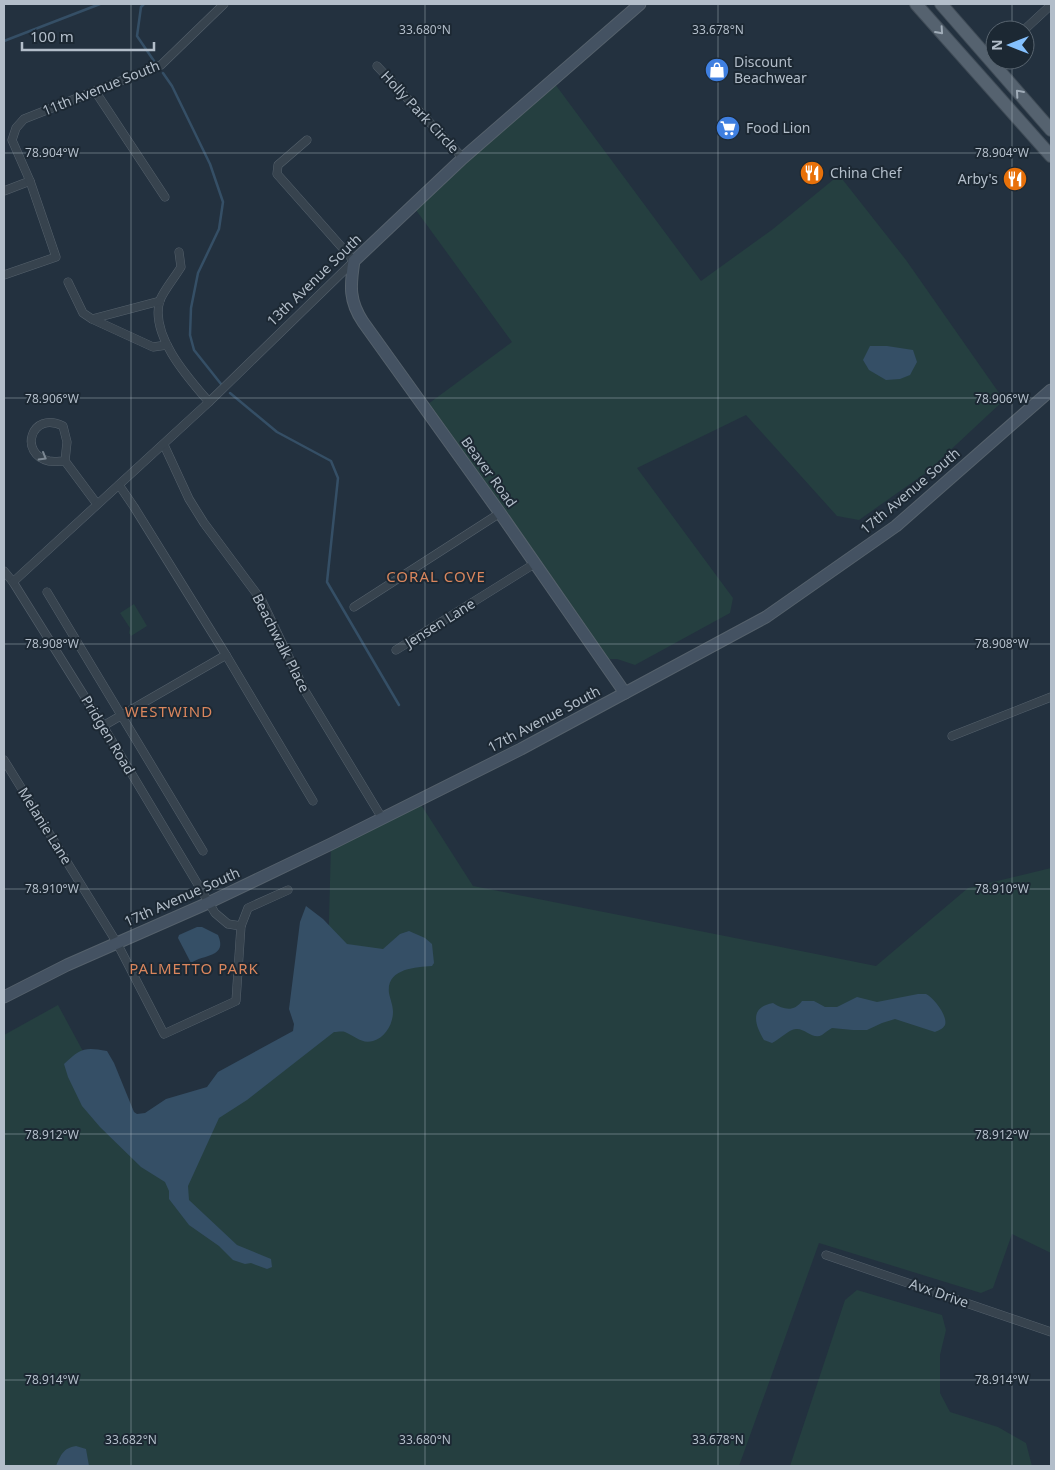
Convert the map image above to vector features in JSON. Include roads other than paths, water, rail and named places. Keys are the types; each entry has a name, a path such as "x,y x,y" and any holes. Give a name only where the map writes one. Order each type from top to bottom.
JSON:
{"main road":[{"path":"916,4 1051,156"},
{"path":"941,4 985,51"},
{"path":"1002,70 1051,130"}],"street":[{"name":"11th Avenue South","path":"4,275 56,257 30,181 12,140 16,128 24,119 161,66 224,4"},
{"name":"13th Avenue South","path":"13,582 209,402 463,158 640,4"},
{"path":"1034,20 1051,4"},
{"name":"Holly Park Circle","path":"377,66 463,158"},
{"path":"978,73 985,66"},
{"path":"95,91 165,197"},
{"path":"307,140 278,165 277,174 354,261"},
{"path":"4,191 30,181"},
{"path":"178,252 181,267 160,301 159,321 167,345 180,369 209,402"},
{"name":"Beaver Road","path":"354,261 351,280 355,310 500,513 625,693"},
{"path":"68,282 82,312 92,319 152,347 167,345"},
{"path":"92,319 160,301"},
{"name":"17th Avenue South","path":"4,997 67,965 208,903 521,749 766,617 896,526 1051,390"},
{"path":"65,461 51,462 41,458 34,451 31,444 32,434 37,427 44,423 52,422 63,426 67,442 65,461 97,504"},
{"name":"Beachwalk Place","path":"164,444 189,498 204,523 262,601 305,691 382,818"},
{"path":"119,485 137,510 313,801"},
{"path":"354,607 500,513"},
{"name":"Jensen Lane","path":"396,650 534,564"},
{"name":"Pridgen Road","path":"4,571 13,582 103,726 208,903 215,913 228,924 241,926"},
{"path":"47,592 203,851"},
{"path":"103,726 226,655"},
{"path":"952,736 1051,697"},
{"name":"Melanie Lane","path":"4,760 117,943 164,1034 236,1001 241,926"},
{"path":"241,926 248,908 288,890"},
{"name":"Avx Drive","path":"826,1255 1051,1332"}],"water":[{"path":"870,346 887,346 913,350 917,362 910,375 900,379 886,380 869,370 863,360"},
{"path":"306,906 323,919 347,944 383,949 400,934 409,931 425,938 432,944 434,963 432,966 403,971 392,979 389,985 389,993 393,1007 393,1017 388,1030 381,1037 369,1042 345,1032 334,1032 247,1100 219,1118 188,1186 189,1200 237,1245 271,1259 272,1267 267,1269 251,1263 245,1264 233,1260 219,1246 189,1225 169,1199 169,1191 165,1182 141,1167 100,1127 82,1106 64,1064 84,1050 107,1051 114,1063 134,1112 137,1114 145,1113 166,1099 207,1087 218,1072 293,1031 294,1024 289,1009 300,922"},
{"path":"197,927 202,927 218,935 220,948 217,952 191,963 178,938 179,935"},
{"path":"926,994 940,1008 945,1025 935,1032 895,1019 867,1030 832,1028 819,1036 812,1035 803,1030 793,1029 772,1043 764,1040 756,1022 757,1012 760,1008 773,1003 789,1009 796,1007 802,1001 814,1001 825,1007 837,1007 857,997 877,1002"},
{"path":"76,1446 86,1449 89,1466 56,1466 65,1450"}],"waterway":[{"path":"4,41 100,4"},
{"path":"144,4 141,7 137,36 154,61"},
{"path":"163,73 172,86 210,164 223,202 219,229 198,273 191,308 190,335 194,350 221,384"},
{"path":"230,393 277,432 331,461 338,478 327,582 399,705"}],"place":[{"name":"Discount Beachwear","path":"717,70"},
{"name":"Food Lion","path":"728,128"},
{"name":"China Chef","path":"812,173"},
{"name":"Arby's","path":"1015,179"}],"district":[{"name":"CORAL COVE","path":"436,577"},
{"name":"WESTWIND","path":"169,712"},
{"name":"PALMETTO PARK","path":"194,969"}]}
